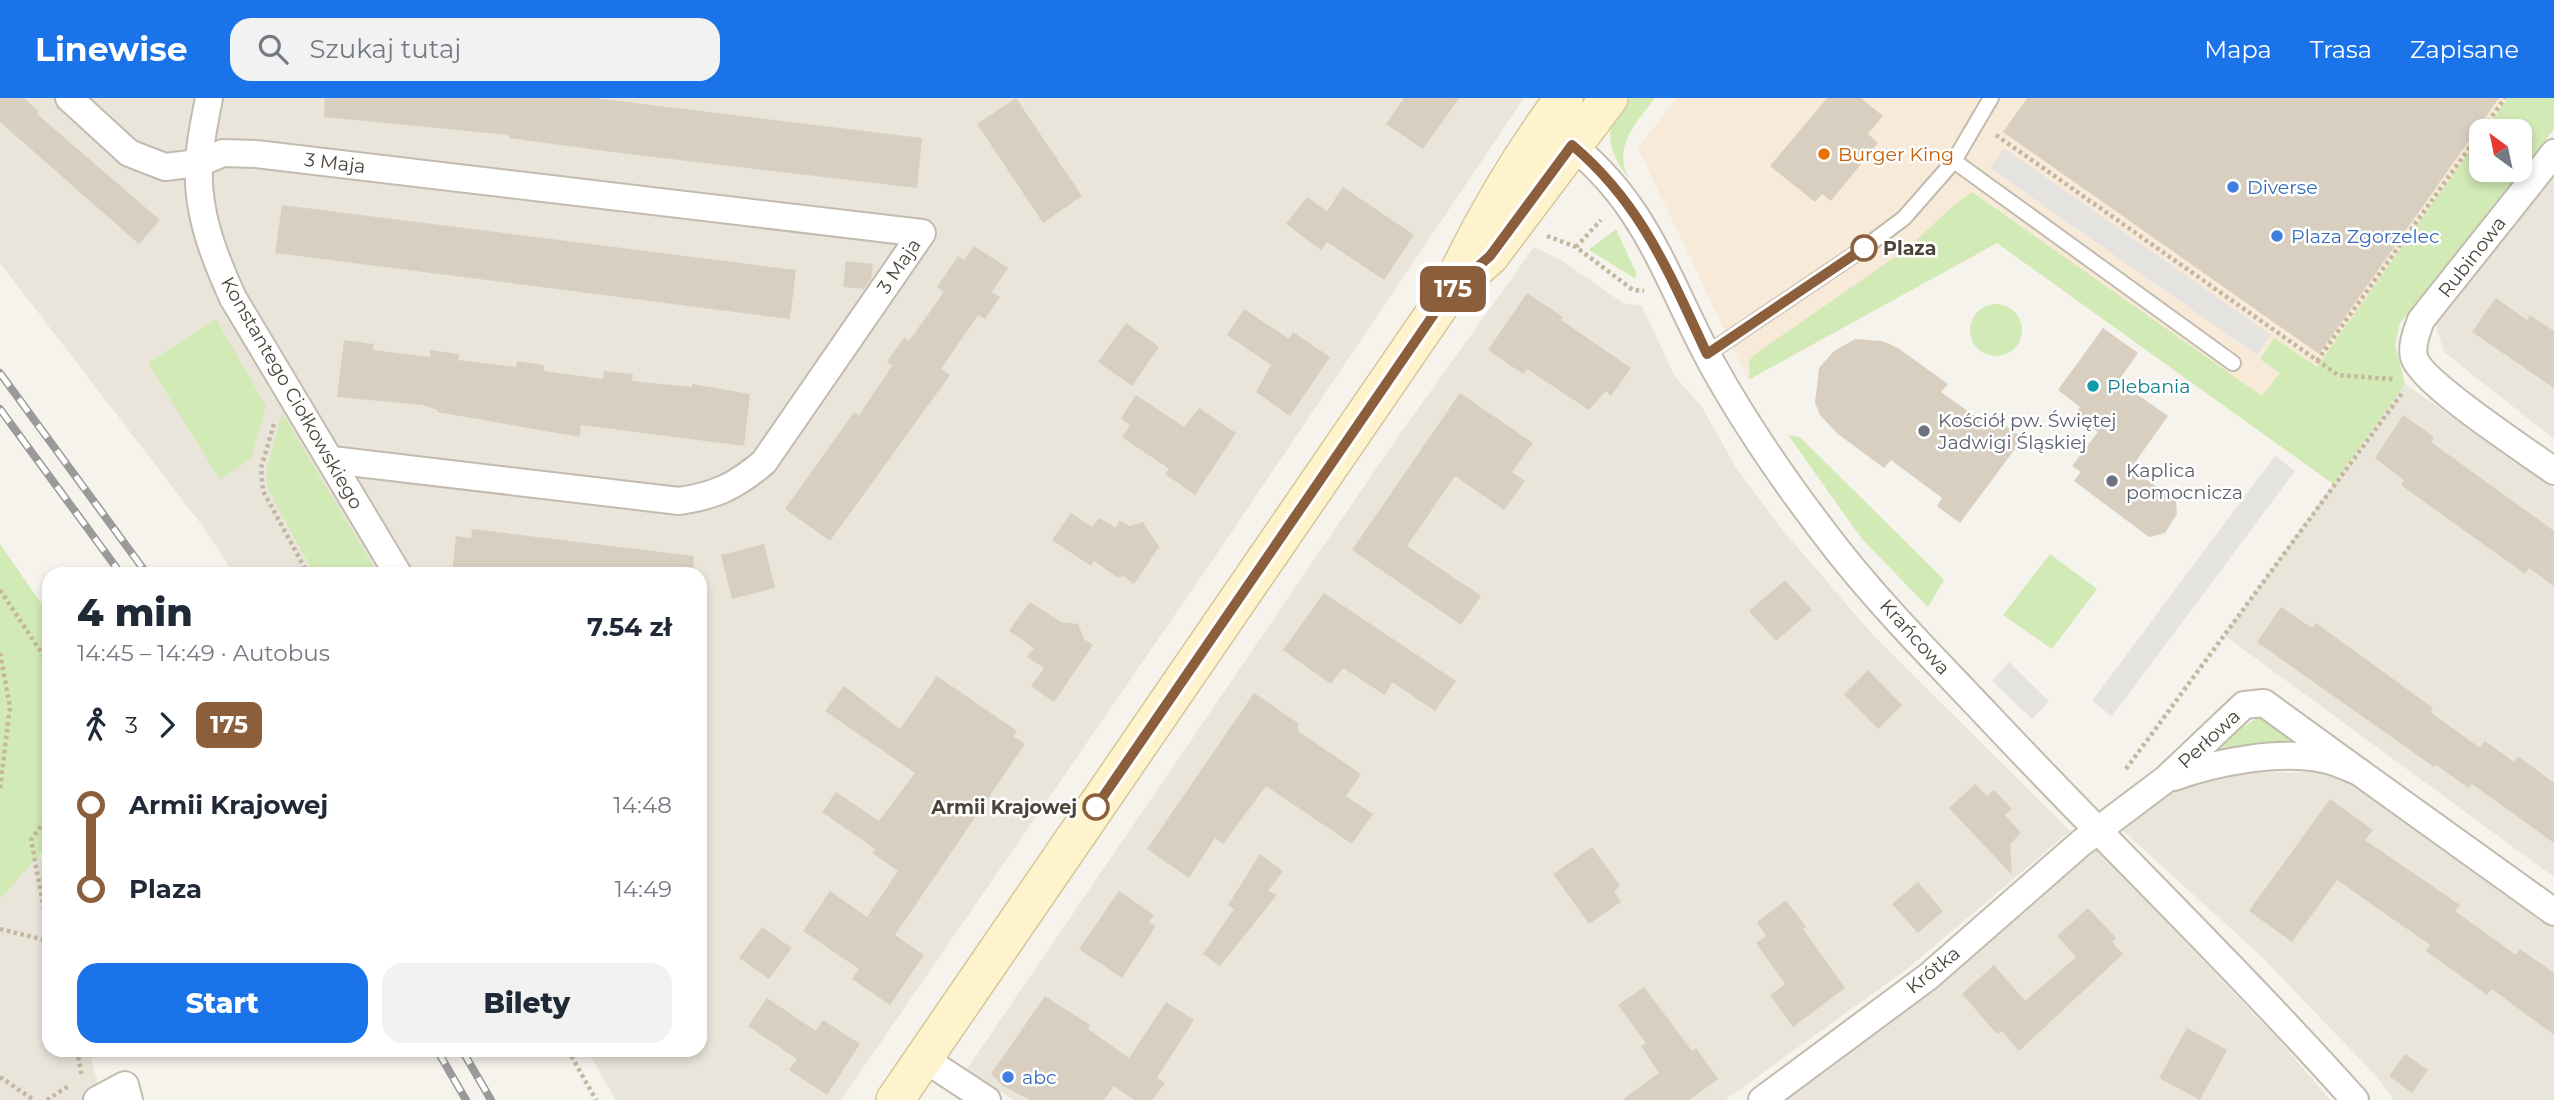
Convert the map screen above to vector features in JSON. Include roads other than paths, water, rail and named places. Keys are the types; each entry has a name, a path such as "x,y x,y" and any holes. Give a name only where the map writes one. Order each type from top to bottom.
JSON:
{"main road":[{"path":"895,1100 1449,292 1477,231 1560,122 1608,98"}],"street":[{"path":"69,98 129,153 165,167 199,163"},
{"name":"Konstantego Ciołkowskiego","path":"209,98 199,163 203,216 211,250 233,298 394,567"},
{"name":"Krańcowa","path":"1560,122 1633,208 1660,255 1707,354 1739,412 1786,483 1841,554 1902,625 2096,831 2276,1012 2355,1100"},
{"name":"3 Maja","path":"199,163 223,153 256,153 922,233 764,463 736,486 710,497 679,501 332,460"},
{"name":"Rubinowa","path":"2554,153 2421,320 2415,335 2414,357 2420,369 2443,390 2554,471"},
{"name":"Perłowa","path":"2096,831 2166,779 2244,705 2264,704 2554,912"},
{"name":"Perłowa","path":"2166,779 2210,764 2293,757 2324,759 2359,772"},
{"name":"Krótka","path":"1762,1100 1929,976 2096,831"},
{"path":"923,1058 987,1100"},
{"path":"97,1100 125,1085 129,1100"}],"lane":[{"path":"1707,354 1904,218 1954,160 1991,98"},
{"path":"1954,160 2233,363"}],"railway":[{"path":"0,373 142,567"},
{"path":"0,409 116,567"},
{"path":"441,1057 466,1100"},
{"path":"466,1057 491,1100"}],"place":[{"name":"Burger King","path":"1824,154"},
{"name":"Diverse","path":"2233,187"},
{"name":"Plaza Zgorzelec","path":"2277,236"},
{"name":"Plaza","path":"1864,248"},
{"name":"Plebania","path":"2093,386"},
{"name":"Kościół pw. Świętej Jadwigi Śląskiej","path":"1924,431"},
{"name":"Kaplica pomocnicza","path":"2112,481"},
{"name":"Armii Krajowej","path":"1096,807"},
{"name":"abc","path":"1008,1077"}]}
